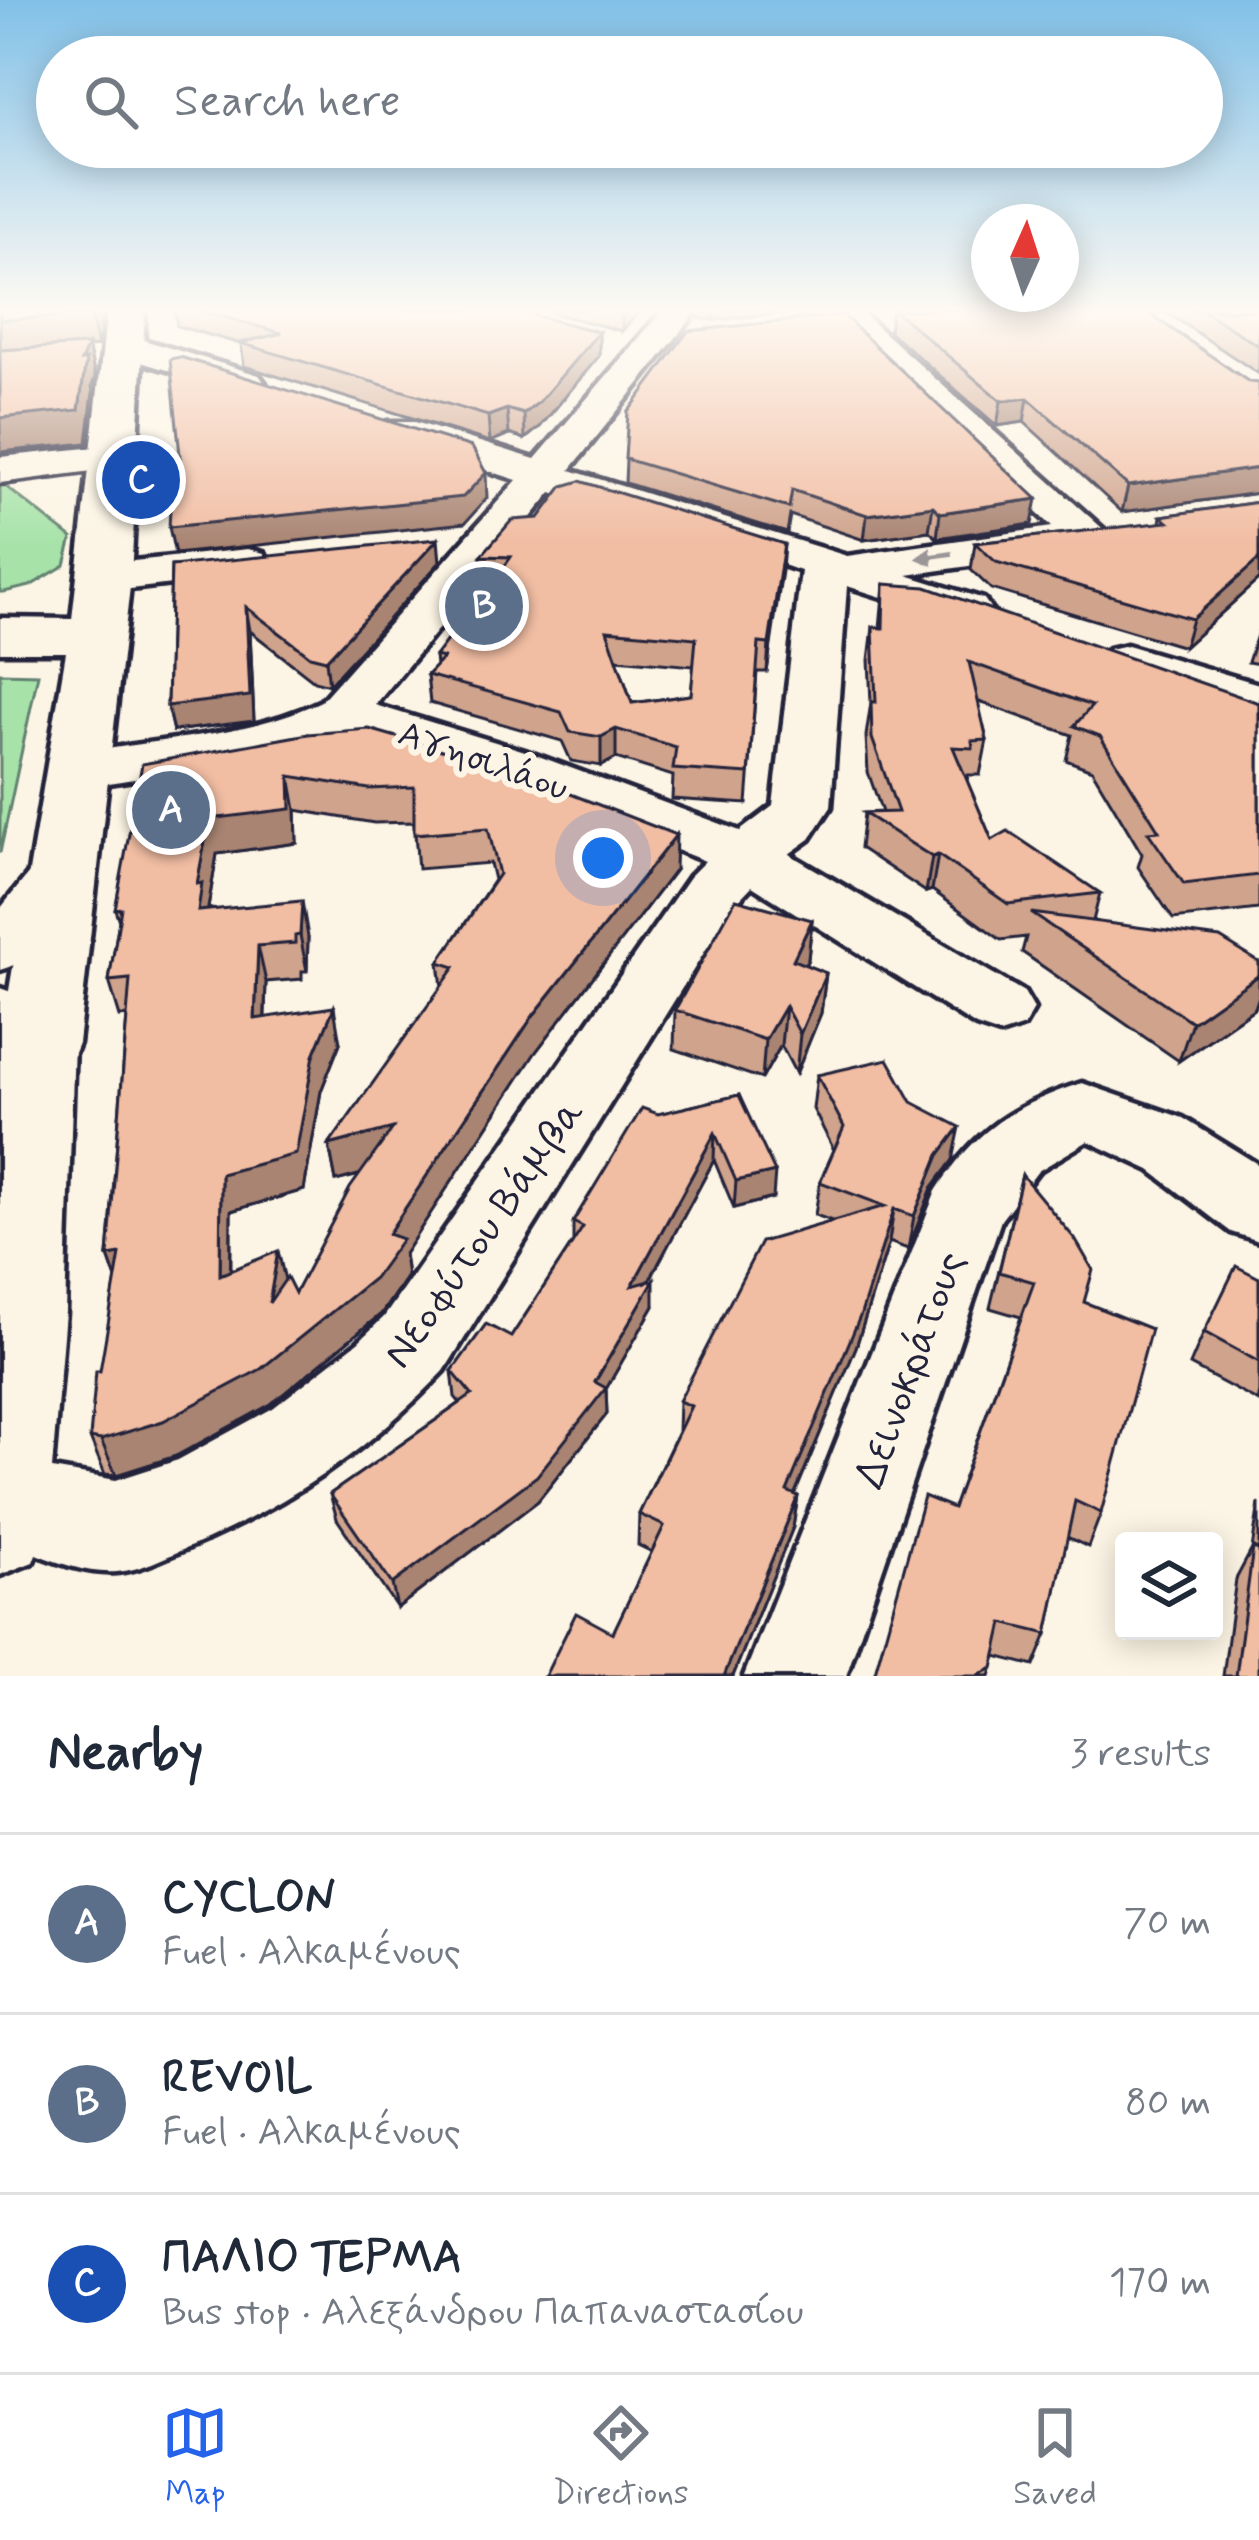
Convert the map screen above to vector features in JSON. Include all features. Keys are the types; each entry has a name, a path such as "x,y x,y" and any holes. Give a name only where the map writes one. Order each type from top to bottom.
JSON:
{"main road":[{"path":"0,1140 19,1028 64,871 105,578 116,458 113,388"},
{"path":"0,635 97,636"}],"street":[{"path":"267,388 286,395"},
{"path":"78,771 251,743 308,728 340,712 624,388"},
{"path":"832,567 1108,532 948,388"},
{"path":"351,415 1017,625"},
{"path":"0,470 116,458"},
{"path":"420,546 488,539"},
{"path":"105,578 285,560"},
{"name":"Νεοφύτου Βάμβα","path":"1,1506 89,1525 120,1526 200,1498 266,1465 366,1392 414,1344 711,892 753,851 795,820 804,800 832,567"},
{"path":"1083,646 1259,701"},
{"name":"Αγησιλάου","path":"340,712 483,755 753,851 1000,1009"},
{"path":"0,948 46,900 64,871"},
{"path":"1,1506 23,1312 19,1028"},
{"name":"Δεινοκράτους","path":"795,1676 964,1214 994,1162 1024,1138 1082,1111 1141,1127 1165,1139 1259,1209"}],"green space":[{"path":"0,482 72,538 65,565 30,586 4,592 0,592"},
{"path":"0,673 38,674 0,853"}],"building":[{"path":"0,388 82,388 79,410 0,418"},
{"path":"173,388 281,388 472,447 486,473 463,497 169,527 172,475 182,474"},
{"path":"394,388 551,388 524,414 507,409 488,416"},
{"path":"646,388 920,388 1037,499 940,513 933,506 867,515 792,490 789,508 625,459 628,412"},
{"path":"986,388 1259,388 1259,468 1128,486 1028,398 1001,401"},
{"path":"580,481 784,544 769,644 759,643 749,774 673,769 676,747 616,729 601,737 570,732 561,712 427,675 443,658 435,656 511,557 481,556 512,520 539,518 563,486","holes":["607,630 696,638 691,695 632,703"]},
{"path":"1259,502 1259,559 1192,619 996,562 975,543 1168,522 1161,516"},
{"path":"438,539 326,660 310,656 246,607 250,696 167,706 171,566"},
{"path":"884,584 926,587 1259,703 1259,875 1184,884 1148,832 1159,831 1100,736 1074,726 1092,706 969,662 987,740 972,741 973,748 953,747 992,840 1008,831 1100,893 1008,904 938,855 932,857 864,813 898,812 872,738 871,702 876,702 873,627 883,628"},
{"path":"369,729 504,768 676,835 533,1016 388,1234 402,1239 374,1278 261,1369 163,1421 101,1440 90,1438 96,1371 100,1371 120,1254 108,1256 130,979 109,981 121,908 115,909 142,764 308,734","holes":["290,776 369,789 414,787 414,834 488,828 499,874 439,962 455,967 329,1145 393,1128 350,1188 295,1293 287,1277 269,1303 278,1251 220,1275 221,1174 296,1154 314,1055 334,1007 255,1019 258,946 295,943 295,936 300,935 302,901 198,911 202,883 197,884 209,819 291,809"]},
{"path":"736,899 812,920 793,960 826,973 800,1034 785,1006 765,1040 675,1010"},
{"path":"1031,913 1220,938 1259,962 1259,975 1192,1022"},
{"path":"888,1059 912,1102 960,1127 939,1155 914,1216 894,1209 861,1314 787,1491 798,1496 724,1676 545,1676 576,1613 613,1633 664,1526 639,1514 691,1406 679,1401 761,1242 885,1206 820,1182 844,1127 817,1075"},
{"path":"739,1095 775,1172 736,1181 715,1133 632,1286 654,1280 595,1382 606,1388 537,1476 392,1584 330,1494 472,1395 452,1371 486,1324 511,1337 583,1227 573,1222 642,1108 658,1114"},
{"path":"1022,1175 1075,1239 1093,1270 1084,1302 1151,1329 1101,1513 1075,1501 1047,1634 1003,1623 993,1668 977,1676 874,1676 924,1496 953,1508 1034,1282 999,1272"},
{"path":"1236,1266 1259,1278 1259,1362 1204,1332"},
{"path":"1253,1548 1259,1550 1259,1676 1236,1676"}],"place":[{"name":"ΠΑΛΙΟ ΤΕΡΜΑ","path":"141,480"},
{"name":"REVOIL","path":"484,606"},
{"name":"CYCLON","path":"171,810"}]}
